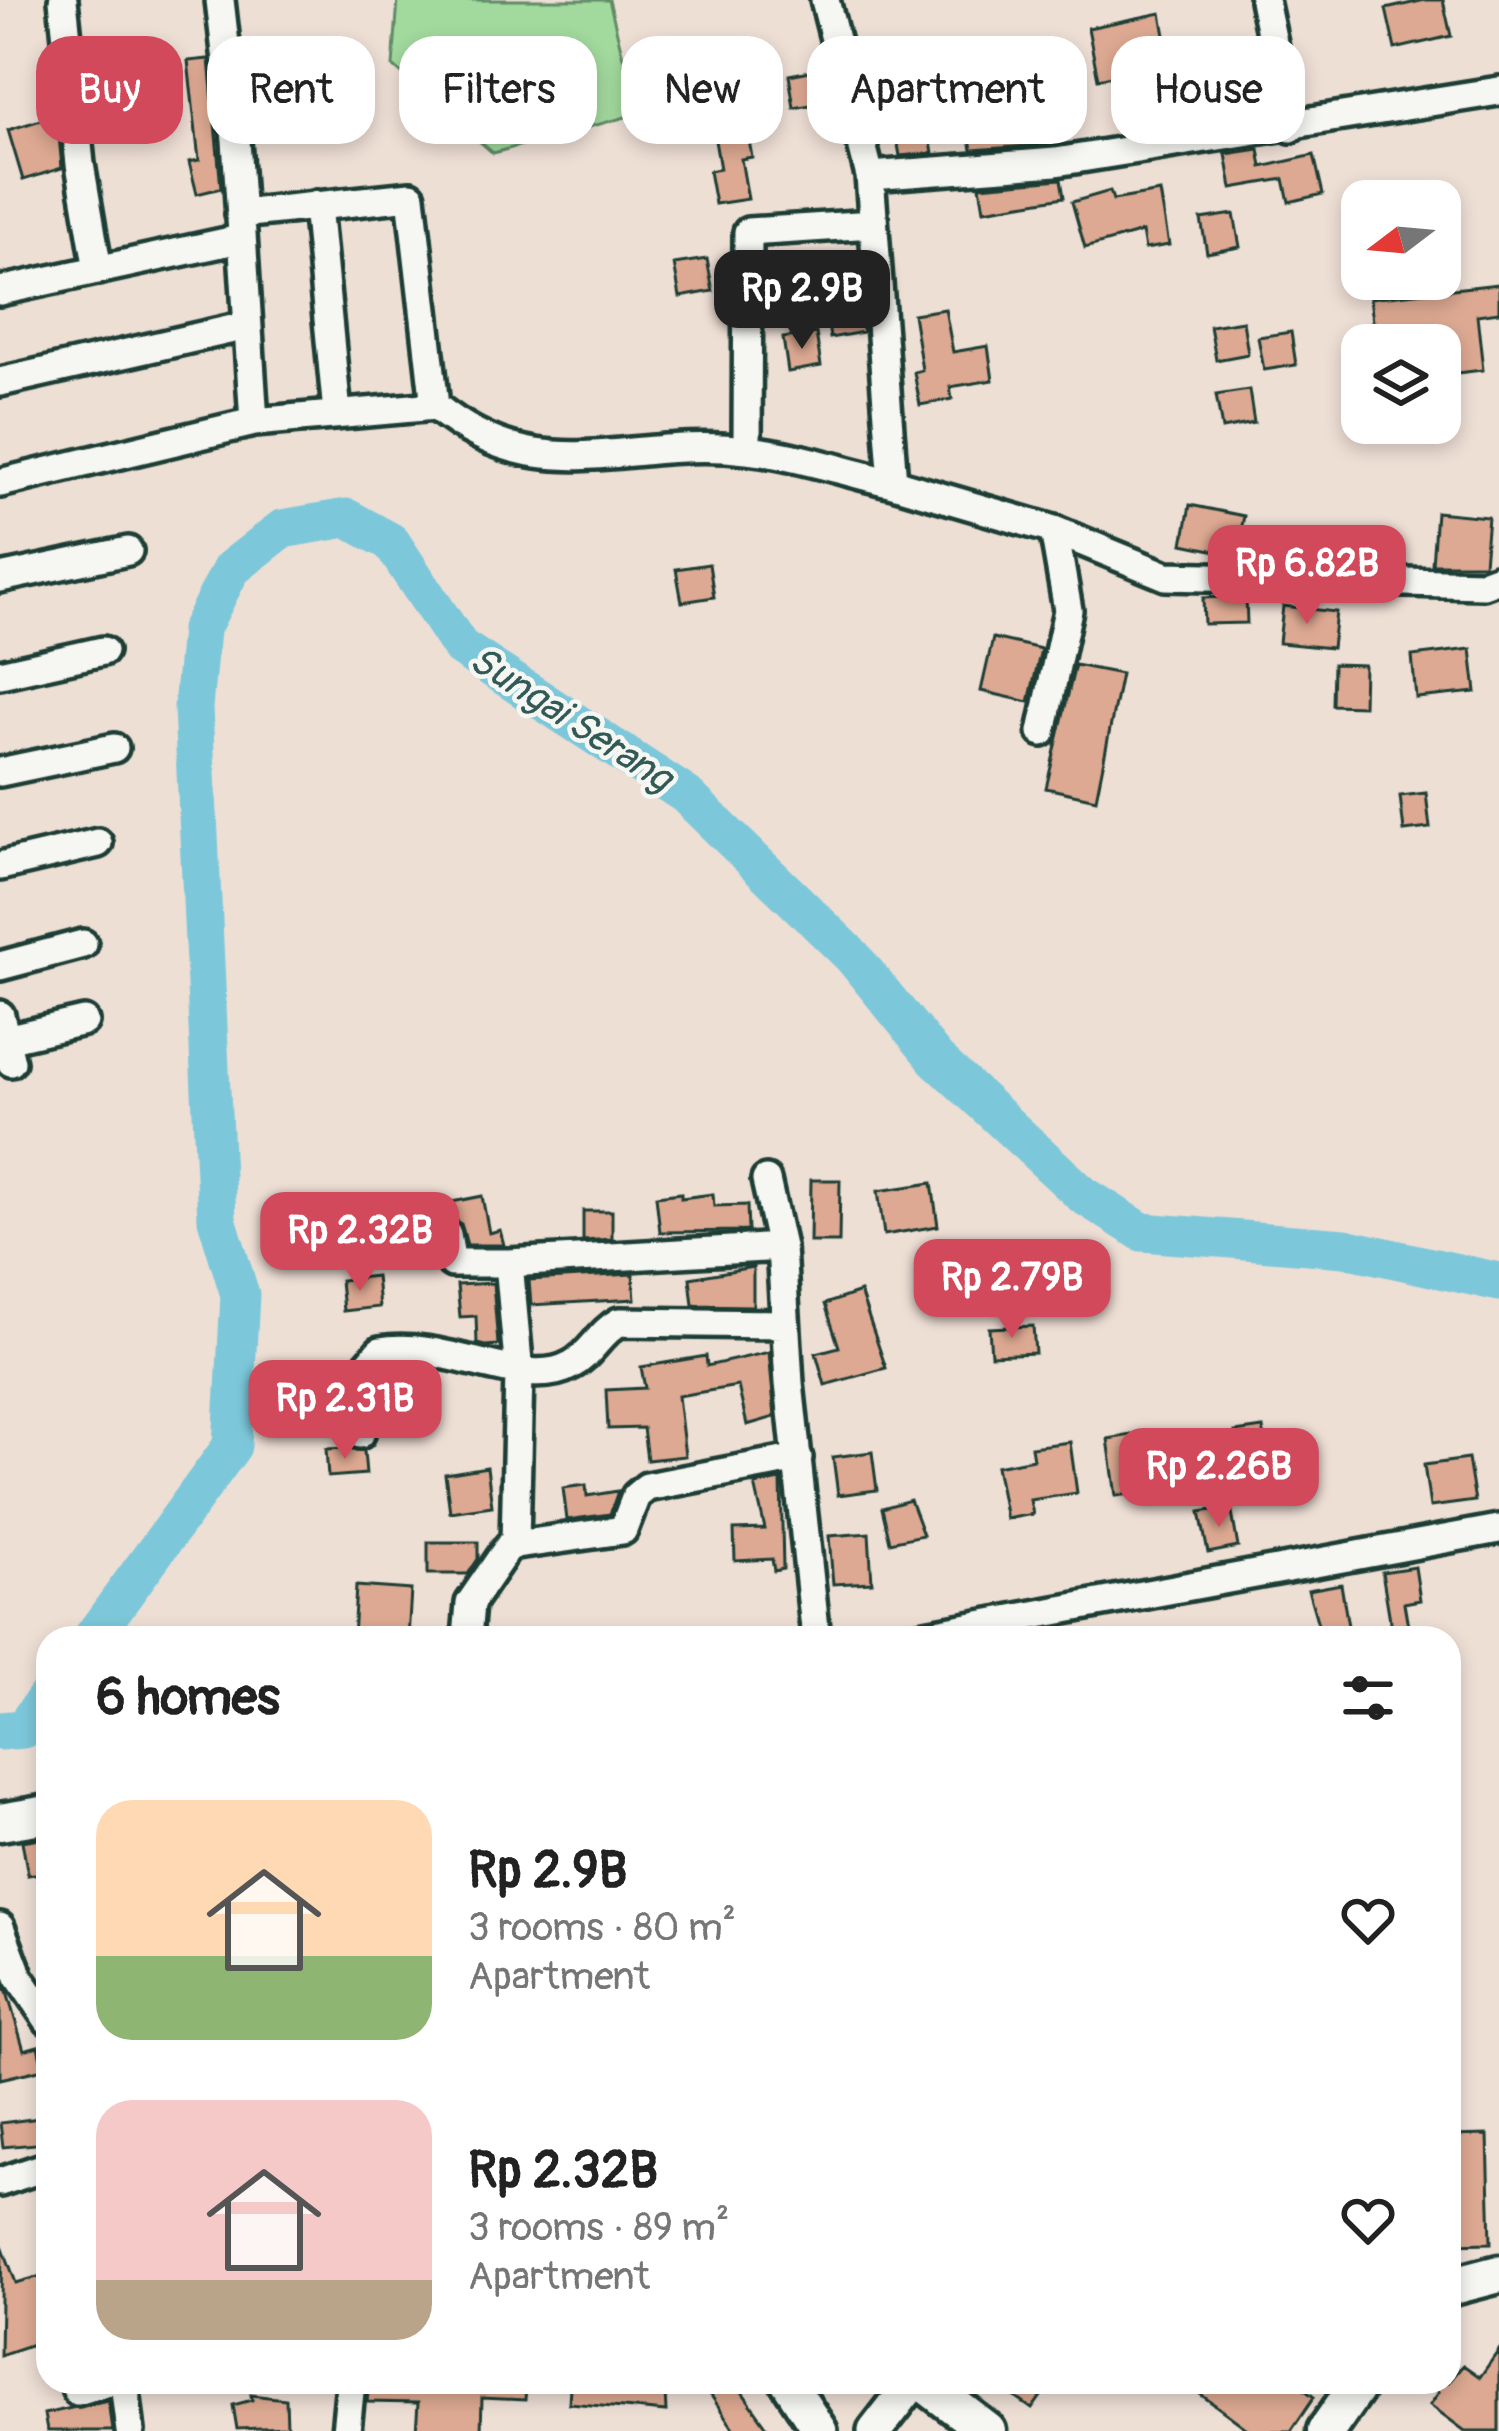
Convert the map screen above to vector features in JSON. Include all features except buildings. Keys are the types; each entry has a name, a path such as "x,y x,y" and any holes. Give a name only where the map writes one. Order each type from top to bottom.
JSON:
{"main road":[{"path":"0,1822 36,1816"},
{"path":"1461,2284 1499,2274"},
{"path":"939,2394 988,2431"},
{"path":"1326,2431 1352,2394"}],"street":[{"path":"63,0 80,164 98,270"},
{"path":"220,0 254,422"},
{"path":"825,0 869,176 892,483"},
{"path":"1264,0 1272,36"},
{"path":"1305,126 1499,91"},
{"path":"869,176 1056,162 1180,144"},
{"path":"0,291 98,270 317,205 411,196 435,406"},
{"path":"317,205 337,413"},
{"path":"747,450 748,232 873,224"},
{"path":"0,382 246,326"},
{"path":"0,483 254,422 435,406 484,441 529,454 747,450 892,483 1054,530 1166,576 1483,584 1499,578"},
{"path":"1042,733 1068,610 1054,530"},
{"path":"0,578 128,550"},
{"path":"0,674 103,651"},
{"path":"0,772 114,748"},
{"path":"0,866 98,843"},
{"path":"0,966 83,944"},
{"path":"6,1039 85,1022"},
{"path":"766,1180 781,1247 784,1324 815,1626"},
{"path":"447,1235 452,1262 781,1247"},
{"path":"468,1626 470,1603 479,1586 515,1544 519,1372 509,1263"},
{"path":"360,1434 362,1372 380,1351 427,1347 519,1372 571,1366 620,1322 784,1324"},
{"path":"515,1544 623,1530 636,1496 647,1487 798,1458"},
{"path":"974,1626 1499,1529"},
{"path":"0,1927 19,1977 36,2002"},
{"path":"0,2182 36,2170"},
{"path":"125,2394 130,2431"},
{"path":"346,2431 350,2394"},
{"path":"796,2394 820,2431"},
{"path":"874,2431 903,2394"}],"green space":[{"path":"398,0 609,0 621,49 621,118 597,125 597,36 399,36 399,71 393,66"},
{"path":"483,144 526,144 493,153"}],"waterway":[{"name":"Sungai Serang","path":"101,1626 232,1446 240,1295 217,1219 193,708 200,630 231,569 282,529 347,518 391,542 460,647 686,795 852,956 936,1059 1083,1195 1142,1232 1345,1248 1499,1282"},
{"name":"Sungai Serang","path":"0,1731 23,1729 36,1711"}]}
